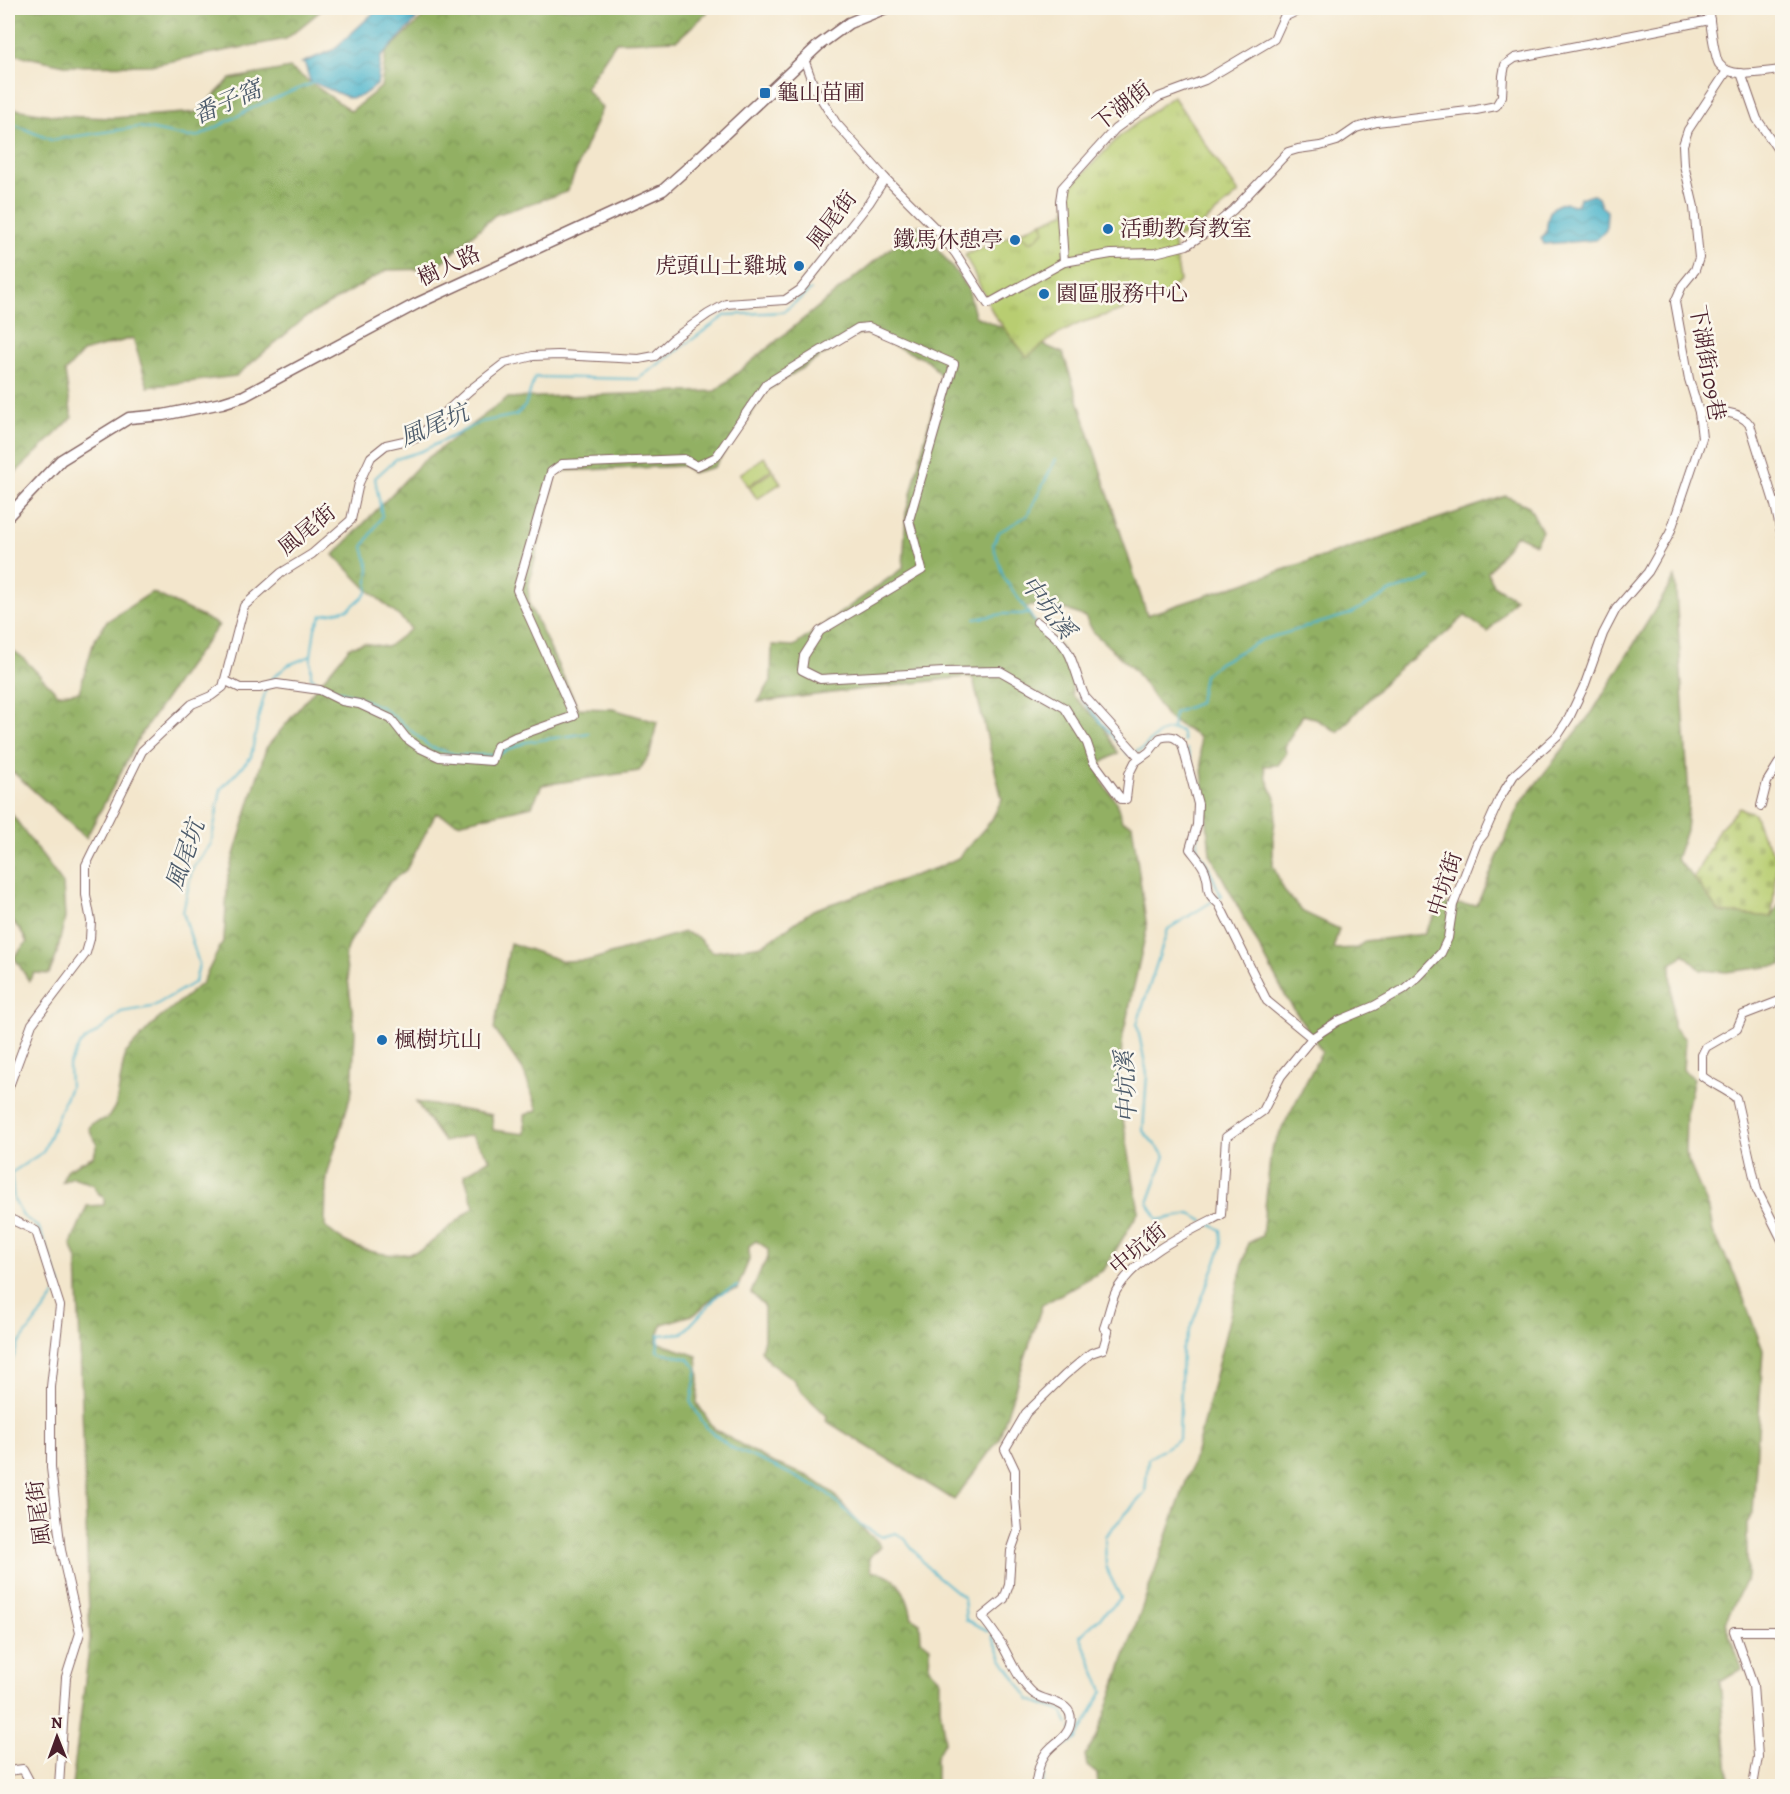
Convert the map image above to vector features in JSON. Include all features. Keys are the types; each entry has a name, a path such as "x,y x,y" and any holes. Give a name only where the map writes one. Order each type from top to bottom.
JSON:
{"street":[{"name":"樹人路","path":"8,516 61,460 129,417 163,415 244,396 416,303 663,190 819,45 849,23 886,8"},
{"name":"下湖街","path":"1064,262 1060,201 1062,188 1115,129 1159,97 1205,80 1275,39 1284,17 1304,8"},
{"path":"1708,8 1717,62 1727,71 1742,73 1782,70"},
{"path":"804,59 814,87 836,123 885,178 937,230 956,254 988,304 1064,262 1111,254 1155,254 1187,245 1233,210 1288,152 1338,141 1356,129 1377,123 1496,106 1502,96 1505,65 1515,58 1710,20"},
{"name":"下湖街109巷","path":"1484,834 1501,796 1514,775 1558,735 1569,718 1585,684 1603,634 1616,609 1648,572 1670,533 1702,438 1699,411 1689,379 1675,302 1682,286 1695,270 1699,258 1694,207 1684,165 1683,145 1688,130 1727,71"},
{"path":"1742,73 1757,119 1782,156"},
{"name":"風尾街","path":"226,681 244,606 281,573 312,554 351,520 359,483 371,457 386,445 417,438 470,390 505,363 533,356 579,355 639,359 656,356 673,339 726,304 785,300 800,290 862,212 885,178"},
{"path":"8,1089 32,1024 86,953 91,921 86,895 86,865 142,751 192,704 211,696 223,687 226,681 240,688 259,688 277,684 320,690 342,701 359,704 391,719 406,738 420,748 439,756 492,761 497,746 515,737 574,716 517,590 551,472 562,464 684,459 697,466 716,457 766,384 858,328 869,327 954,364 909,520 922,570 820,631 804,656 802,669 820,680 1000,671 1065,708 1087,743 1093,762 1121,799 1126,799 1129,774 1135,762 1136,753 1085,698 1070,655 1052,633 1037,622"},
{"path":"1699,411 1739,415 1750,425 1775,505 1782,537"},
{"path":"1136,753 1149,752 1160,738 1176,737 1182,744 1198,804 1197,825 1190,849 1207,875 1210,896 1219,904 1267,1001 1312,1038"},
{"path":"1761,806 1767,782 1782,758"},
{"name":"中坑街","path":"1035,1786 1044,1754 1070,1727 1071,1718 1064,1706 1036,1696 1027,1687 994,1632 982,1617 1004,1599 1009,1585 1011,1551 1018,1531 1015,1470 1005,1449 1026,1413 1091,1353 1103,1349 1108,1332 1104,1328 1116,1289 1135,1269 1167,1242 1221,1215 1226,1137 1263,1111 1281,1076 1312,1038 1338,1021 1374,1006 1404,989 1441,953 1448,938 1453,904 1477,843 1484,834"},
{"path":"1782,1000 1743,1015 1737,1029 1706,1047 1702,1055 1702,1076 1736,1098 1757,1190 1782,1240"},
{"name":"風尾街","path":"8,1218 36,1231 60,1306 51,1387 51,1468 61,1551 80,1633 66,1677 59,1786"},
{"path":"1753,1786 1758,1756 1753,1685 1734,1631 1776,1631 1782,1636"},
{"path":"8,1771 23,1769 32,1786"}],"green space":[{"path":"8,8 324,8 286,39 151,65 69,66 8,53"},
{"path":"433,8 706,8 707,13 677,40 616,42 585,88 602,108 567,192 495,215 435,269 387,270 306,317 236,376 148,387 133,338 83,352 65,372 72,418 8,480 8,108 58,116 113,118 198,112 230,79 290,68 351,111 381,87 386,52"},
{"path":"1173,96 1239,193 1200,226 1173,240 1180,281 1161,298 1080,323 1055,336 1027,357 994,315 965,255 1066,212 1068,189 1120,136"},
{"path":"1043,222 1044,231 1035,240 1029,242 1026,238 1016,234"},
{"path":"919,225 968,288 975,316 1063,353 1147,615 1506,496 1529,506 1542,531 1535,544 1516,535 1488,572 1493,585 1515,599 1488,632 1465,616 1439,639 1393,673 1338,732 1314,718 1303,715 1285,746 1286,754 1278,765 1264,766 1277,803 1273,837 1273,866 1285,892 1303,912 1339,929 1333,949 1357,948 1365,941 1424,934 1442,904 1477,905 1520,804 1593,711 1675,577 1689,798 1686,830 1676,859 1694,878 1772,917 1782,899 1782,965 1726,972 1701,970 1684,954 1671,965 1673,1027 1685,1039 1683,1070 1694,1078 1686,1114 1685,1153 1709,1209 1713,1232 1735,1275 1763,1350 1753,1513 1747,1523 1747,1577 1725,1623 1742,1669 1720,1682 1729,1786 1098,1786 1097,1774 1087,1766 1085,1755 1096,1739 1195,1456 1248,1243 1262,1236 1271,1150 1322,1051 1287,999 1210,854 1199,737 1168,718 1135,671 1094,633 1085,617 1062,608 1038,605 1026,607 1031,619 1059,645 1072,667 1072,695 1101,723 1118,753 1101,763 1102,782 1116,801 1122,821 1132,824 1147,928 1123,1035 1118,1090 1139,1211 1104,1270 1042,1305 999,1439 954,1500 826,1421 827,1416 800,1390 793,1379 769,1362 761,1350 764,1339 764,1305 751,1293 768,1258 768,1249 756,1241 749,1246 749,1260 737,1289 718,1293 695,1314 662,1324 656,1342 697,1356 699,1380 697,1403 714,1429 771,1462 808,1476 833,1493 881,1546 869,1558 871,1571 891,1577 900,1587 907,1599 912,1618 920,1623 921,1640 930,1647 929,1668 940,1679 940,1708 945,1741 936,1757 936,1786 72,1786 90,1640 77,1260 71,1244 87,1206 104,1205 104,1198 97,1192 94,1185 73,1177 62,1182 66,1170 94,1156 97,1144 89,1129 91,1124 108,1118 116,1105 125,1054 154,1023 202,983 224,939 228,875 266,748 350,647 364,643 387,647 411,629 334,555 421,463 507,398 715,391","holes":["865,333 929,361 941,376 906,513 903,568 794,646 772,645 771,681 758,702 964,677 973,679 1002,799 991,821 958,858 939,867 813,910 763,945 712,952 697,937 684,932 590,960 563,961 510,943 494,1029 523,1070 538,1110 525,1115 525,1134 493,1130 492,1115 416,1102 444,1142 471,1135 490,1159 464,1175 474,1207 423,1249 415,1252 405,1254 375,1252 356,1247 339,1238 325,1226 326,1186 352,1091 355,1032 345,956 350,942 390,882 406,870 436,813 458,823 532,806 542,785 639,771 650,754 657,722 613,709 578,708 530,606 528,588 555,475 561,471 684,466 692,473 714,467 767,390 855,335"]},
{"path":"764,457 772,469 748,486 740,474"},
{"path":"773,471 781,483 757,499 749,487"},
{"path":"152,592 219,625 140,736 86,838 14,773 8,772 8,647 22,657 58,694 79,692 94,641 106,622"},
{"path":"1739,808 1754,813 1762,835 1777,858 1772,917 1719,912 1694,878 1719,829"},
{"path":"8,809 63,884 65,918 56,957 49,974 34,973 29,981 14,957 27,942 8,916"}],"water":[{"path":"379,8 414,8 420,11 415,21 381,57 377,85 361,96 349,98 310,81 305,64 302,63 333,50"},
{"path":"1592,194 1598,198 1601,206 1607,211 1606,230 1596,240 1544,244 1541,238 1546,233 1548,217 1552,209 1566,202 1572,205 1578,204 1580,198"}],"waterway":[{"name":"番子窩","path":"8,122 51,140 139,127 187,137 200,136 256,106 315,82"},
{"name":"風尾坑","path":"268,684 288,665 311,656 315,628 322,615 349,609 367,593 369,567 363,547 382,516 375,478 396,459 422,451 481,422 516,415 525,406 535,377 638,379 726,315 783,312 811,290"},
{"name":"中坑溪","path":"1035,622 1004,578 993,545 999,532 1027,516 1056,459"},
{"path":"1173,727 1174,713 1199,703 1204,675 1219,663 1262,640 1350,614 1390,592 1431,578"},
{"path":"975,619 1003,614 1028,614"},
{"name":"中坑溪","path":"1040,628 1065,656 1080,697 1128,754 1131,753"},
{"path":"311,656 311,677 323,686 353,695 383,708 430,747 458,755 497,755 526,742 589,733"},
{"name":"風尾坑","path":"58,1290 61,1286 39,1228 23,1216 14,1200 11,1173 43,1152 70,1087 69,1065 80,1044 121,1012 152,1007 195,982 199,964 183,912 192,869 211,844 221,789 251,757 266,689"},
{"name":"中坑溪","path":"1137,751 1154,737 1169,729 1181,731 1184,741"},
{"name":"中坑溪","path":"1187,749 1201,790 1201,801"},
{"name":"中坑溪","path":"1198,834 1197,848 1221,896 1218,898"},
{"name":"中坑溪","path":"1203,1221 1191,1214 1158,1220 1148,1203 1165,1156 1143,1131 1147,1074 1137,1024 1168,929 1213,901"},
{"name":"中坑溪","path":"1042,1786 1052,1755 1077,1739 1103,1691 1080,1636 1121,1598 1106,1568 1105,1536 1145,1493 1148,1459 1179,1439 1182,1350 1222,1246 1221,1230 1208,1223"},
{"path":"738,1286 719,1294 683,1333 659,1335 657,1351 689,1359 697,1369 691,1403 706,1427 730,1447 826,1492 861,1525 882,1537 896,1533 905,1539 929,1569 964,1598 966,1620 989,1631"},
{"name":"風尾坑","path":"8,1372 18,1345 55,1295"},
{"name":"風尾坑","path":"8,1561 11,1584 8,1591"},
{"path":"992,1635 1002,1659 1030,1700 1062,1711 1068,1724"},
{"name":"風尾坑","path":"8,1679 12,1699 8,1719"},
{"path":"1071,1728 1077,1739"}],"place":[{"name":"龜山苗圃","path":"765,93"},
{"name":"活動教育教室","path":"1108,229"},
{"name":"鐵馬休憩亭","path":"1015,240"},
{"name":"虎頭山土雞城","path":"799,266"},
{"name":"園區服務中心","path":"1044,294"},
{"name":"楓樹坑山","path":"382,1040"}]}
